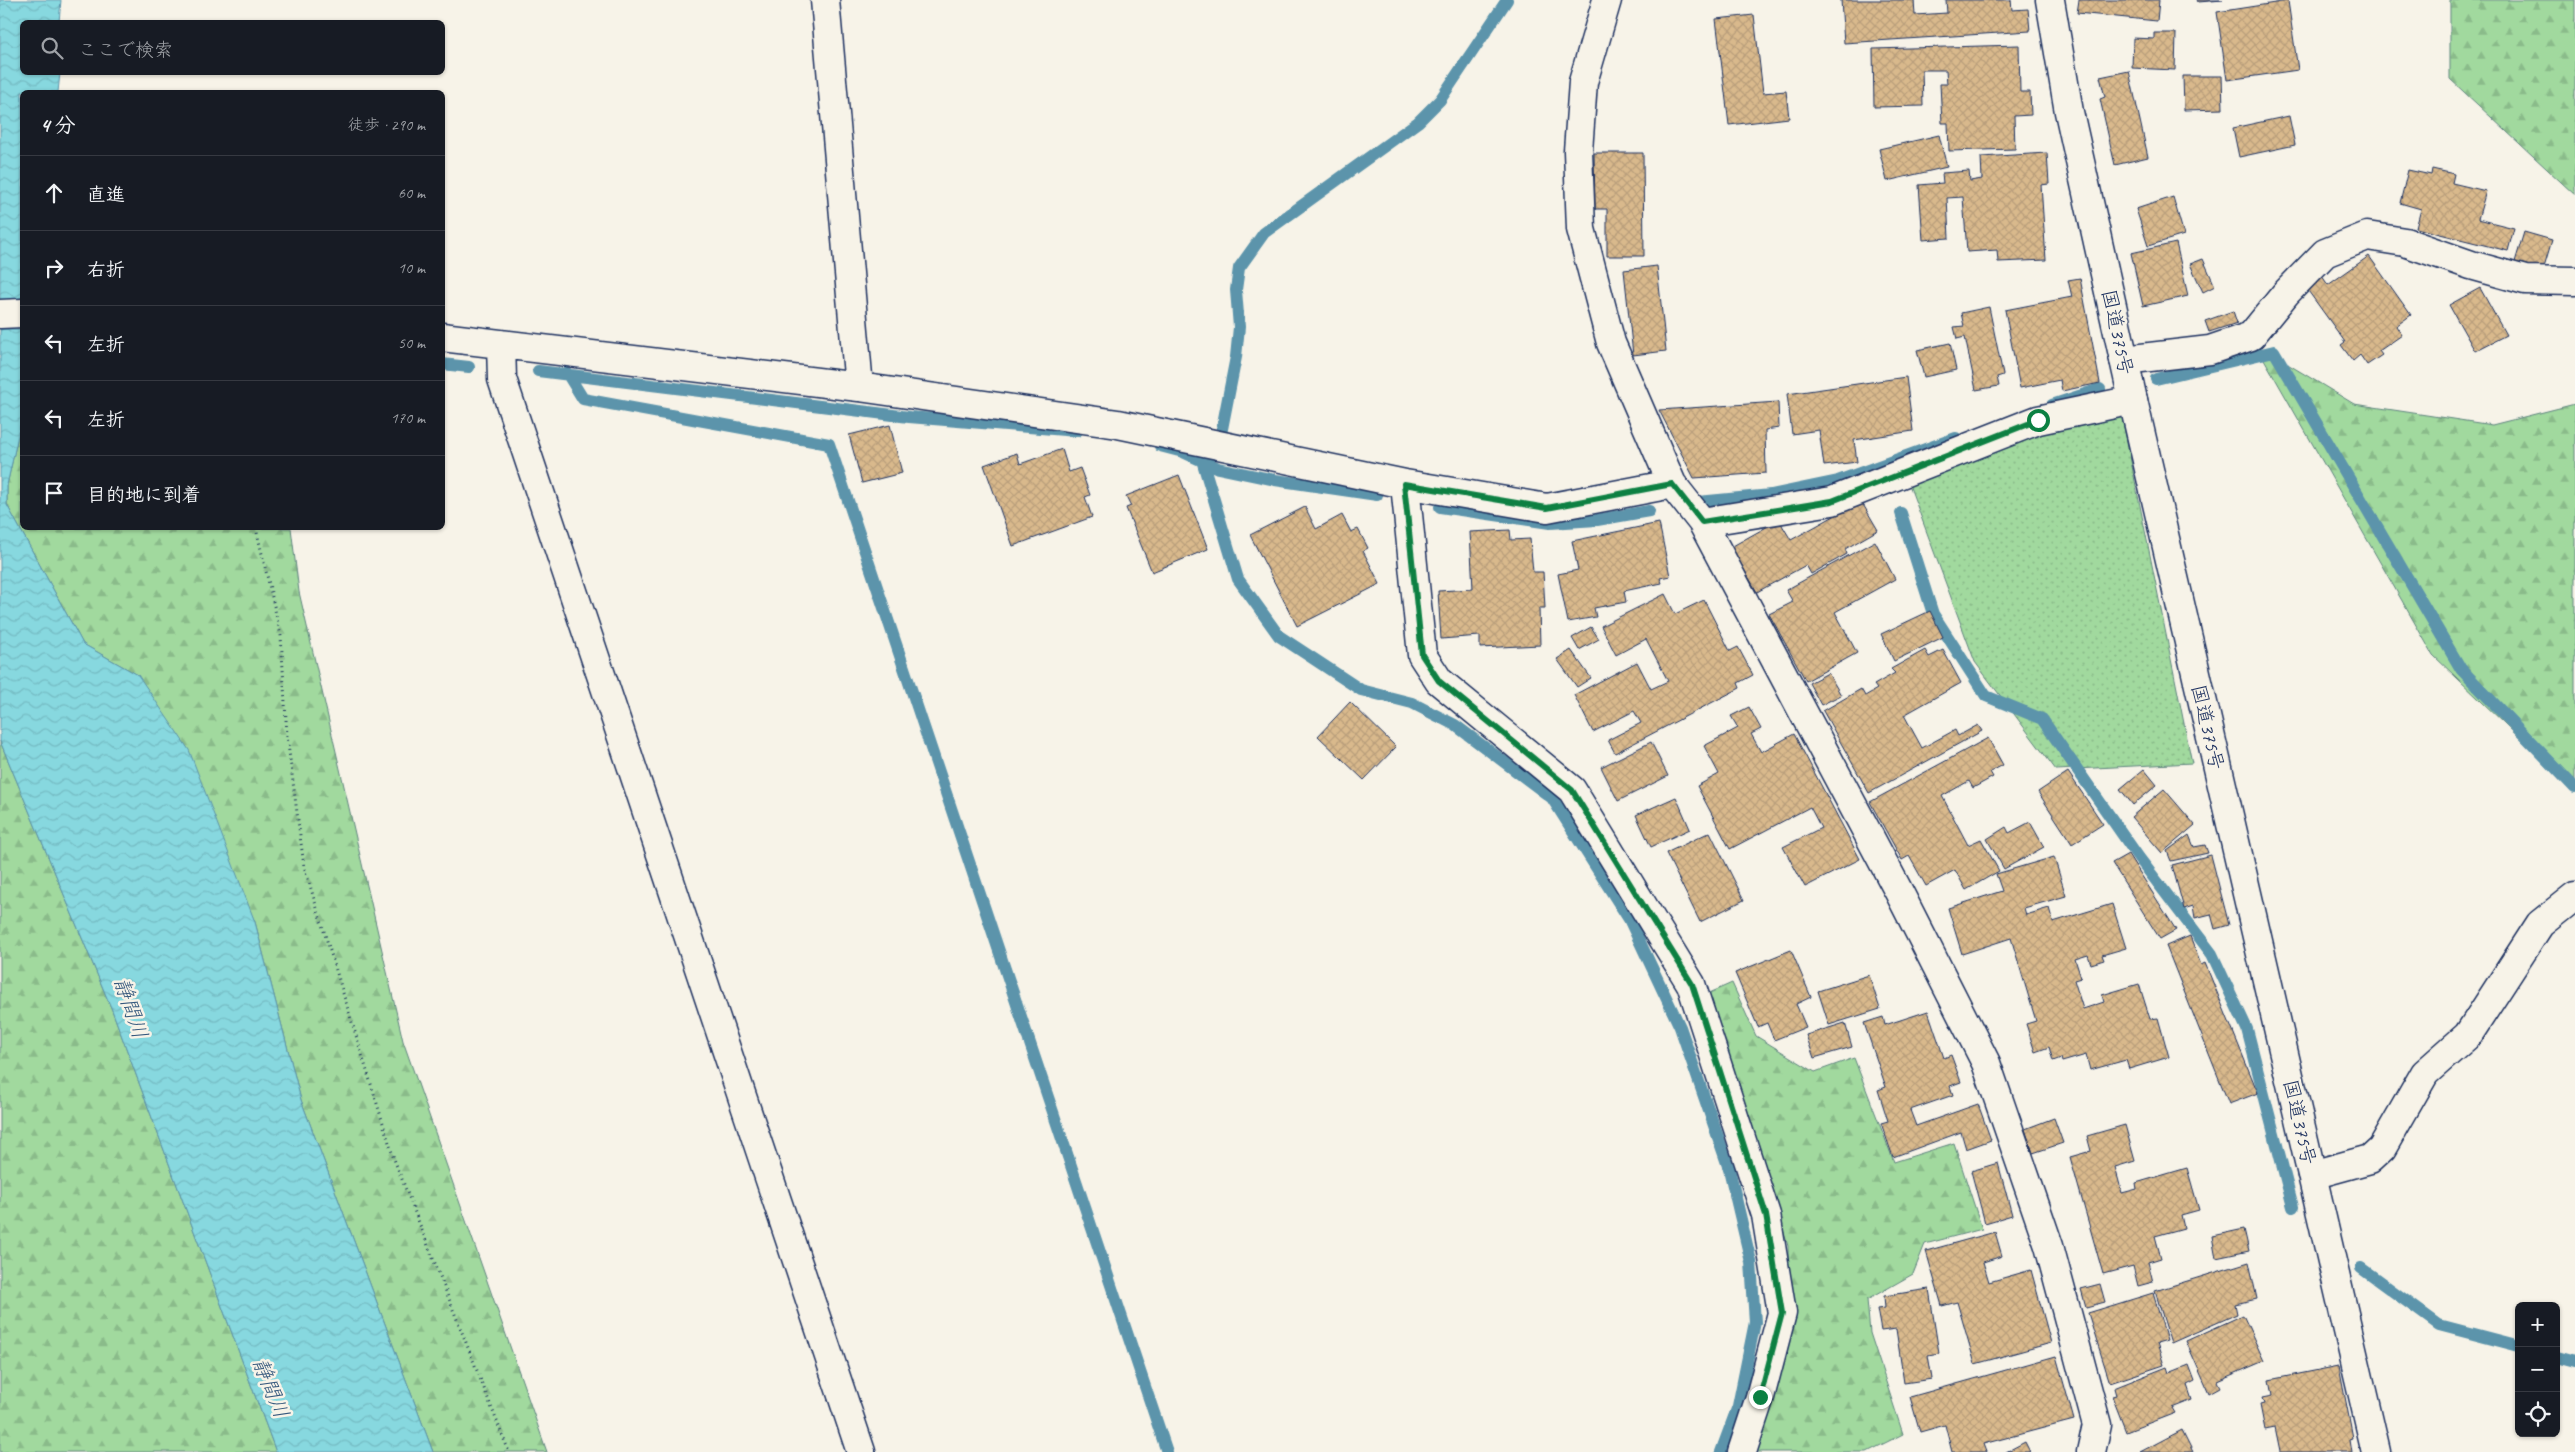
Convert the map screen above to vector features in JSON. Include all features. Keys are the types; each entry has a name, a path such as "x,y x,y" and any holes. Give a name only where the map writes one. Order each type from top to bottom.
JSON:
{"main road":[{"path":"825,0 859,387"},
{"path":"1606,0 1583,82 1578,151 1581,229 1611,343 1672,484 1702,522 1899,892 1986,1063 2049,1246 2097,1425 2091,1452"},
{"name":"国道375号","path":"2050,0 2069,112 2124,360 2376,1452"},
{"path":"2124,360 2210,350 2251,336 2286,293 2325,253 2367,236 2405,242 2471,265 2525,280 2575,281"},
{"path":"0,314 20,313"},
{"path":"445,337 859,387 1118,424 1404,484 1547,508 1672,484"},
{"path":"501,344 502,379 861,1452"},
{"path":"1702,522 1832,501 2038,420 2133,400"},
{"path":"1404,484 1422,655 1439,681 1572,790 1692,984 1766,1215 1782,1313 1760,1397 1742,1452"},
{"path":"2312,1175 2370,1159 2382,1148 2425,1073 2468,1035 2540,924 2575,896"}],"path":[{"path":"256,530 281,636 287,736 304,866 394,1159 509,1452"}],"green space":[{"path":"2450,0 2575,0 2575,195 2450,79"},
{"path":"2256,345 2354,404 2492,425 2575,404 2575,791 2433,655"},
{"path":"2121,412 2192,763 2056,770 1975,662 1907,479 2074,419"},
{"path":"20,427 20,529 7,505 7,485"},
{"path":"21,530 291,530 299,592 403,1041 547,1452 433,1452 301,1100 255,922 138,675 83,644"},
{"path":"0,741 112,1010 276,1452 0,1452"},
{"path":"1732,983 1756,1036 1815,1072 1854,1058 1894,1162 1954,1143 1982,1229 1925,1244 1913,1274 1867,1300 1870,1333 1903,1434 1867,1452 1753,1452 1789,1323 1788,1246 1739,1086 1705,995"}],"water":[{"path":"0,0 61,0 59,20 20,20 20,75 60,75 58,90 20,90 20,303 0,303"},
{"name":"静間川","path":"0,329 20,329 20,427 7,485 7,505 83,644 138,675 189,750 255,922 301,1100 433,1452 276,1452 112,1010 0,741"}],"building":[{"path":"1841,0 1914,0 1915,15 1947,13 1946,0 2011,0 2012,10 2028,9 2030,31 1844,43"},
{"path":"2079,0 2159,0 2157,21 2077,13"},
{"path":"2197,0 2223,0 2198,2"},
{"path":"2288,1 2298,70 2227,80 2217,12"},
{"path":"1754,15 1763,93 1786,91 1789,118 1729,125 1716,19"},
{"path":"2154,33 2176,33 2175,70 2132,68 2133,38 2154,39"},
{"path":"2019,45 2020,92 2030,92 2031,115 2014,116 2015,149 1949,151 1948,123 1942,123 1940,84 1947,84 1946,70 1922,70 1923,106 1874,107 1873,49"},
{"path":"2129,71 2148,157 2115,165 2100,99 2105,97 2100,77"},
{"path":"2183,76 2222,76 2223,109 2184,110"},
{"path":"2289,116 2295,145 2239,157 2233,128"},
{"path":"1939,135 1947,167 1887,181 1879,149"},
{"path":"1594,153 1643,153 1644,256 1607,256 1607,209 1595,209"},
{"path":"2047,153 2049,184 2041,185 2046,260 1998,262 1997,250 1967,252 1963,197 1947,198 1949,238 1923,240 1919,185 1943,183 1942,173 1969,171 1970,181 1982,179 1981,157"},
{"path":"2432,169 2454,174 2452,183 2486,191 2478,219 2514,228 2508,251 2416,228 2421,209 2400,203 2408,170 2431,175"},
{"path":"2173,197 2184,235 2148,246 2136,209"},
{"path":"2524,232 2552,240 2543,270 2515,262"},
{"path":"2176,243 2188,296 2143,306 2131,253"},
{"path":"2369,256 2411,315 2396,326 2402,335 2379,351 2382,355 2367,365 2360,355 2353,361 2341,345 2345,342 2306,288 2322,276 2328,285"},
{"path":"2203,259 2215,286 2203,292 2190,264"},
{"path":"1657,266 1666,351 1633,355 1624,270"},
{"path":"2080,278 2100,383 2062,391 2060,380 2020,388 2005,310 2072,297 2068,280"},
{"path":"2480,288 2506,335 2475,351 2449,305"},
{"path":"1989,307 2003,375 1997,377 1999,386 1976,390 1965,337 1957,339 1954,327 1964,326 1961,313"},
{"path":"2233,311 2237,323 2209,332 2205,321"},
{"path":"1950,343 1956,370 1924,377 1917,350"},
{"path":"1906,377 1913,431 1854,440 1857,462 1824,466 1819,430 1792,434 1787,394"},
{"path":"1778,402 1779,428 1765,430 1766,473 1694,478 1659,410"},
{"path":"890,425 902,473 862,483 849,435"},
{"path":"1062,449 1069,472 1080,468 1090,495 1085,497 1092,517 1013,546 984,465 1017,453 1020,464"},
{"path":"1179,475 1208,549 1152,572 1126,508 1131,506 1126,496"},
{"path":"1861,501 1878,530 1845,549 1847,554 1811,574 1806,565 1757,592 1731,547 1779,520 1791,540"},
{"path":"1305,507 1316,529 1342,515 1351,532 1358,529 1368,548 1363,551 1380,584 1297,626 1250,535"},
{"path":"1659,523 1670,576 1660,578 1662,583 1624,591 1626,602 1594,608 1596,617 1568,622 1558,574 1578,570 1572,541"},
{"path":"1510,530 1511,540 1530,539 1533,572 1543,572 1545,608 1539,608 1540,645 1480,648 1480,636 1441,639 1438,591 1473,589 1470,532"},
{"path":"1875,541 1895,579 1835,612 1857,653 1806,681 1769,614 1793,602 1786,590"},
{"path":"1665,594 1675,614 1704,600 1730,651 1738,647 1753,675 1738,683 1740,688 1615,753 1608,740 1641,723 1634,711 1593,732 1574,695 1637,662 1651,689 1668,681 1646,639 1616,655 1601,626"},
{"path":"1930,611 1943,637 1894,661 1881,634"},
{"path":"1591,627 1599,639 1579,650 1572,638"},
{"path":"1571,650 1591,678 1577,687 1557,659"},
{"path":"1925,650 1929,657 1943,650 1961,683 1904,715 1922,748 1955,730 1958,736 1978,725 1982,731 1869,793 1823,711 1861,689 1865,696 1877,689 1874,685 1895,673 1891,669"},
{"path":"1828,673 1841,695 1821,705 1809,683"},
{"path":"1350,702 1396,747 1364,780 1318,736"},
{"path":"1749,707 1761,729 1751,734 1761,752 1794,734 1860,859 1805,887 1783,847 1821,828 1810,807 1730,849 1697,786 1719,774 1704,746 1738,728 1731,716"},
{"path":"1988,738 2003,765 1990,772 1993,777 1973,788 1969,781 1942,796 1968,845 1981,839 1999,871 1966,890 1955,870 1926,886 1909,856 1902,860 1870,802"},
{"path":"1651,742 1668,776 1618,801 1601,767"},
{"path":"2144,769 2157,785 2133,805 2120,789"},
{"path":"2068,772 2103,824 2072,844 2038,792"},
{"path":"2164,789 2195,825 2162,853 2131,817"},
{"path":"1676,797 1690,829 1651,847 1636,815"},
{"path":"2030,822 2044,847 2004,869 1987,839 2006,827 2009,833"},
{"path":"1710,832 1744,900 1700,922 1666,853"},
{"path":"2189,835 2194,847 2205,845 2208,853 2171,861 2167,851"},
{"path":"2128,854 2176,930 2160,939 2112,863"},
{"path":"2211,855 2229,925 2215,929 2211,914 2195,918 2193,906 2184,909 2172,865"},
{"path":"2054,857 2066,896 2024,908 2026,915 2049,908 2053,922 2112,904 2126,948 2102,955 2104,960 2091,964 2088,955 2075,959 2081,978 2074,980 2083,1009 2104,1002 2102,995 2139,984 2150,1019 2158,1018 2169,1057 2129,1069 2126,1060 2090,1070 2086,1055 2062,1062 2061,1058 2053,1061 2049,1047 2035,1052 2026,1024 2036,1021 2011,938 1962,954 1948,908 2002,891 1996,874"},
{"path":"2190,936 2201,965 2205,963 2258,1093 2229,1104 2166,946"},
{"path":"1791,950 1811,997 1796,1004 1806,1027 1774,1040 1767,1023 1758,1027 1735,973"},
{"path":"1869,975 1880,1009 1829,1025 1818,991"},
{"path":"1928,1011 1944,1058 1951,1055 1961,1082 1950,1086 1953,1095 1910,1110 1916,1126 1978,1104 1991,1140 1966,1149 1961,1132 1893,1157 1881,1123 1888,1121 1878,1090 1886,1087 1864,1023 1883,1017 1885,1025"},
{"path":"1845,1023 1852,1047 1814,1058 1806,1035"},
{"path":"2054,1118 2063,1143 2033,1153 2025,1129"},
{"path":"2125,1125 2135,1161 2115,1167 2122,1193 2137,1189 2136,1183 2187,1168 2199,1210 2181,1215 2184,1228 2155,1236 2161,1258 2148,1262 2153,1282 2138,1286 2133,1266 2103,1274 2070,1157 2091,1151 2087,1136"},
{"path":"1998,1163 2012,1215 1985,1223 1971,1171"},
{"path":"2244,1229 2249,1251 2216,1258 2212,1236"},
{"path":"1995,1232 2002,1256 1983,1262 1989,1282 2031,1270 2051,1343 1975,1364 1957,1302 1942,1306 1926,1251"},
{"path":"2249,1262 2257,1299 2235,1304 2237,1314 2171,1343 2155,1291"},
{"path":"2100,1284 2105,1302 2086,1307 2081,1289"},
{"path":"1929,1289 1939,1353 1928,1355 1932,1379 1904,1383 1896,1329 1881,1331 1877,1309 1885,1308 1884,1296"},
{"path":"2153,1293 2167,1340 2157,1343 2164,1365 2110,1383 2088,1313"},
{"path":"2243,1315 2264,1361 2217,1381 2220,1387 2209,1393 2186,1341"},
{"path":"2056,1356 2074,1420 1983,1444 1986,1452 1952,1452 1945,1425 1920,1432 1910,1397"},
{"path":"2189,1365 2195,1381 2187,1385 2192,1400 2172,1408 2175,1413 2126,1432 2112,1396 2116,1395 2114,1388 2167,1367 2169,1373"},
{"path":"2339,1366 2353,1438 2350,1439 2352,1452 2280,1452 2275,1428 2265,1430 2260,1405 2264,1404 2262,1398 2272,1396 2269,1380"},
{"path":"2182,1430 2193,1452 2140,1452"},
{"path":"2025,1442 2030,1452 2006,1452"}],"waterway":[{"path":"1221,434 1236,357 1239,327 1236,290 1239,268 1264,233 1418,122 1440,100 1507,0"},
{"path":"2156,379 2274,351 2461,669 2575,788"},
{"path":"445,364 469,367"},
{"path":"538,371 909,417 1077,431"},
{"path":"567,373 583,399 829,444 1167,1452"},
{"path":"2052,405 2100,389"},
{"path":"1698,502 1771,495 1838,481 1956,438"},
{"path":"1160,446 1183,452 1218,468 1275,480 1377,495"},
{"path":"1205,458 1202,460 1238,579 1279,636 1361,690 1412,703 1455,725 1552,798 1629,919 1680,1027 1729,1169 1751,1262 1755,1322 1738,1406 1721,1452"},
{"path":"1440,507 1550,523 1597,520 1649,511"},
{"path":"1901,513 1933,614 1986,696 2042,719 2139,858 2212,954 2247,1029 2293,1207"},
{"path":"2361,1268 2439,1325 2515,1345"},
{"path":"2560,1357 2575,1361"}],"route":[{"path":"1760,1397 1782,1313 1766,1215 1692,984 1572,790 1439,681 1422,655 1404,484 1547,508 1672,484 1702,522 1832,501 2038,420"}]}
